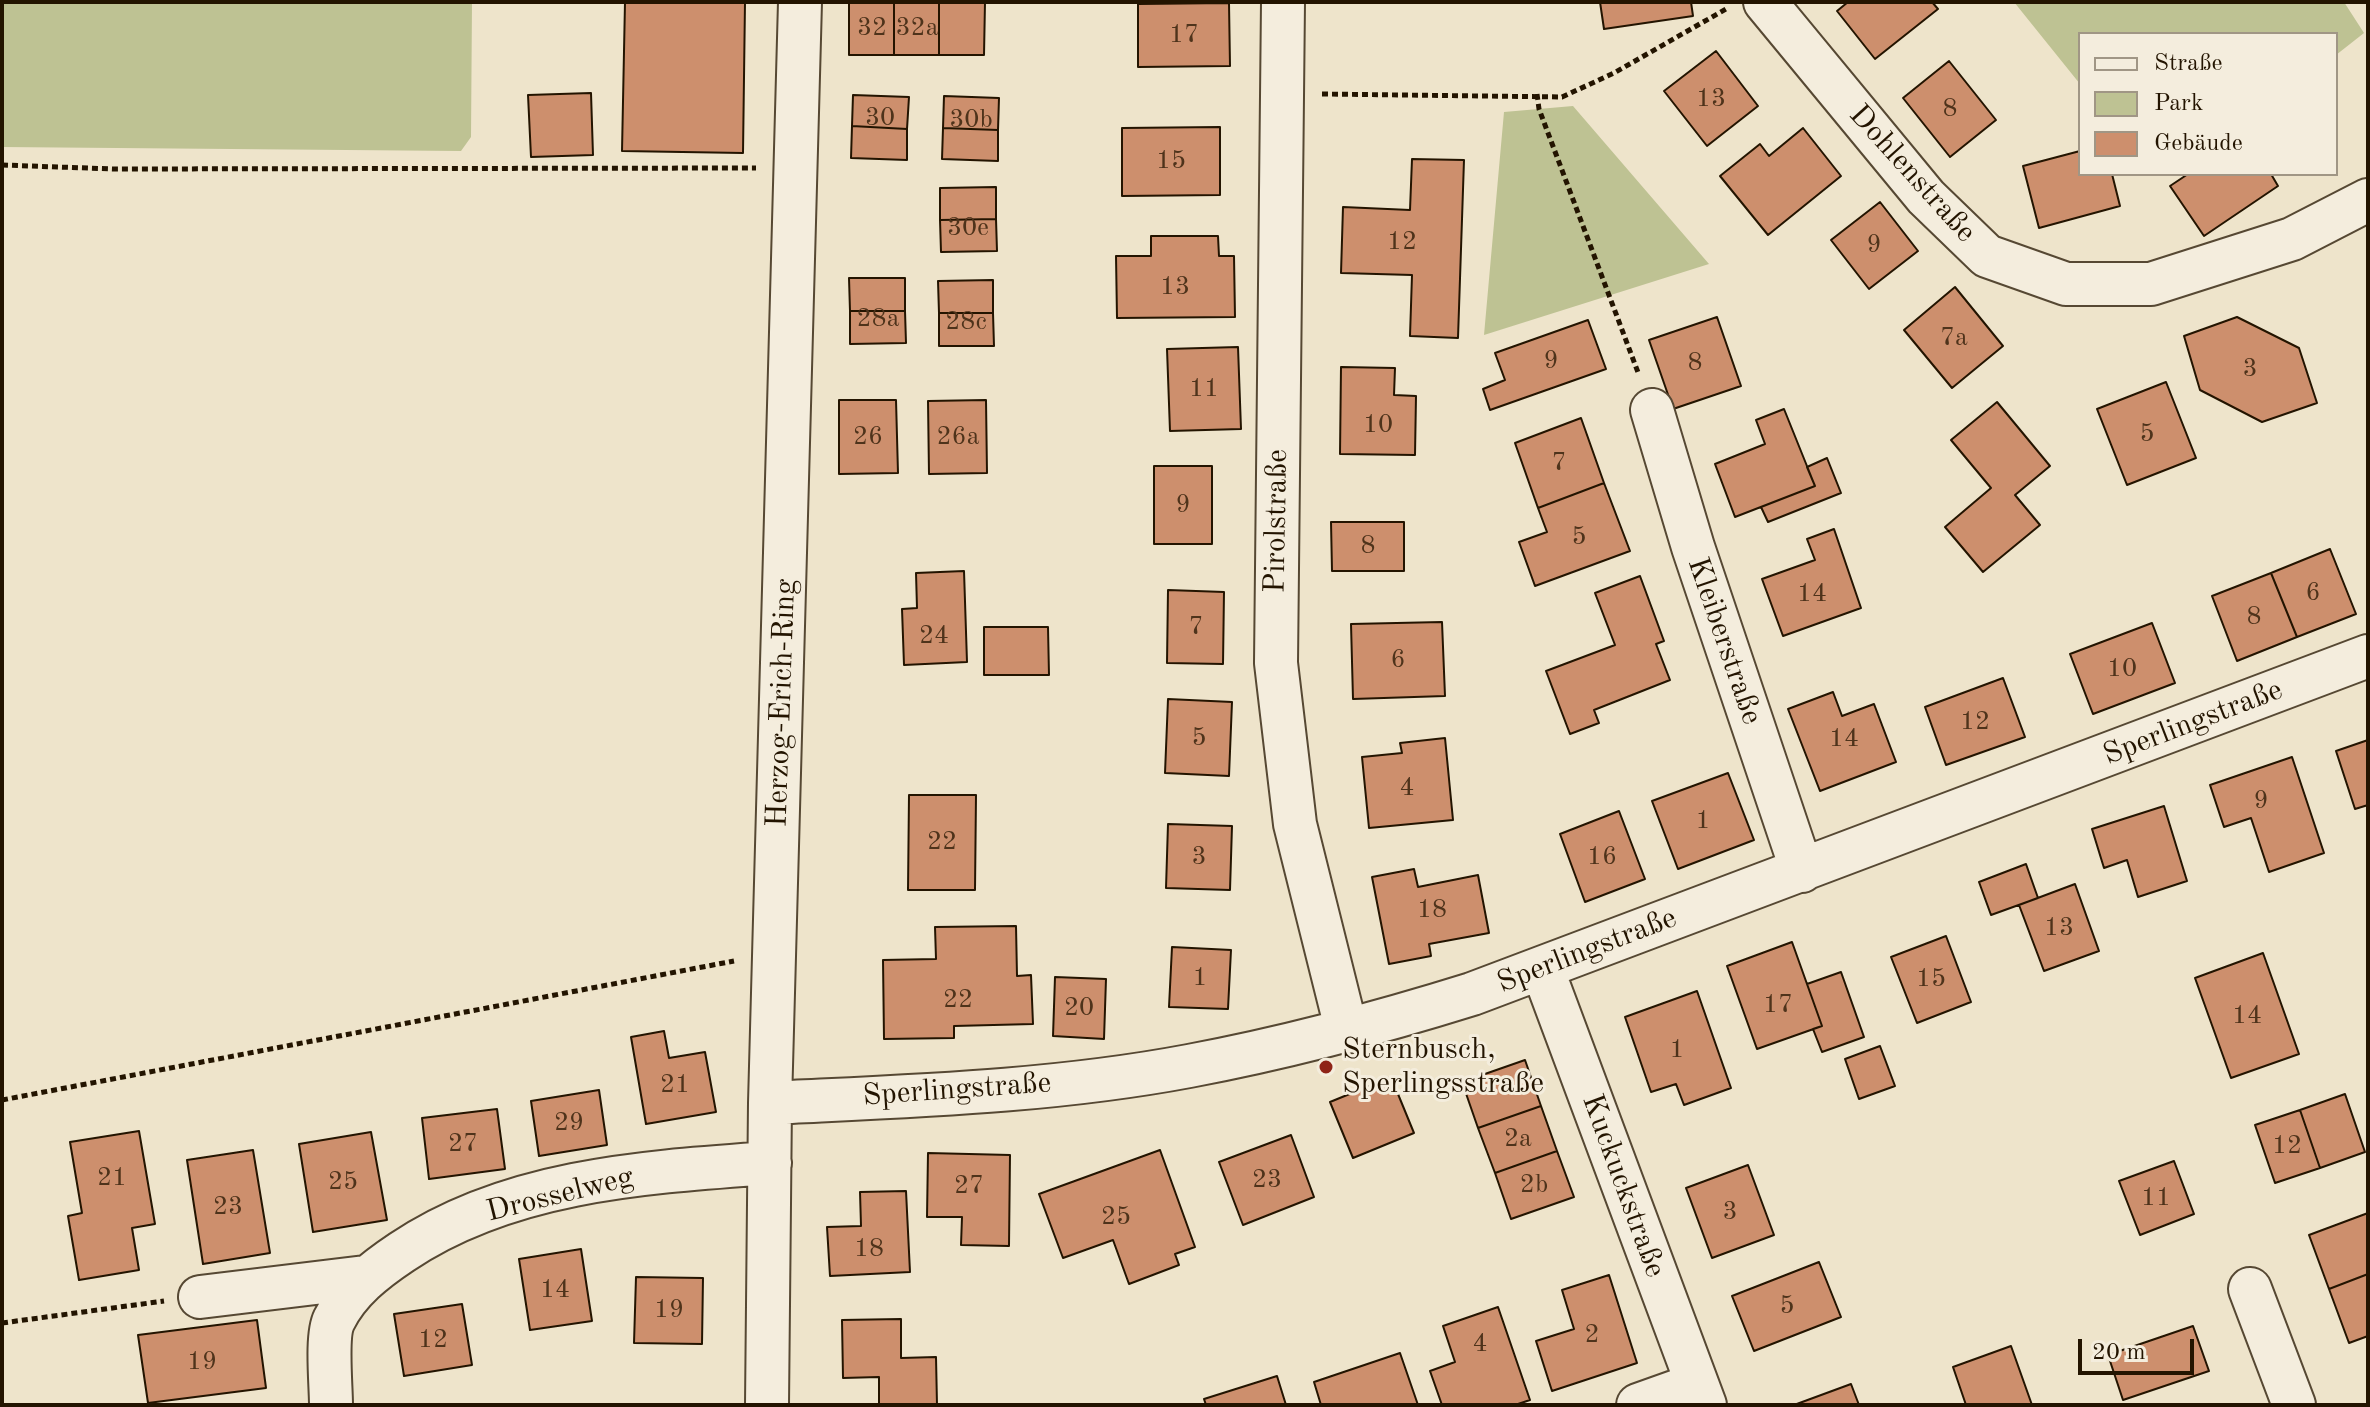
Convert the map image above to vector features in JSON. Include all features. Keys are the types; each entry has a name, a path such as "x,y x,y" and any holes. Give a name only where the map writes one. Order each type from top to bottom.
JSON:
{"street":[{"name":"Herzog-Erich-Ring","path":"767,1405 770,1103 800,2"},
{"name":"Pirolstraße","path":"1283,2 1276,663 1295,824 1347,1032"},
{"name":"Dohlenstraße","path":"1765,2 1926,197 1955,227 1987,256 2066,284 2151,284 2292,239 2368,200"},
{"name":"Kleiberstraße","path":"1652,410 1697,562 1802,871"},
{"name":"Sperlingstraße","path":"770,1103 1006,1090 1187,1067 1347,1032 1472,994 2368,656"},
{"name":"Kuckuckstraße","path":"1542,968 1701,1394"},
{"name":"Drosselweg","path":"331,1405 333,1322 365,1277 438,1228 526,1196 618,1177 770,1163"},
{"name":"Drosselweg","path":"200,1297 365,1277"},
{"path":"2250,1289 2294,1405"},
{"path":"1638,1405 1701,1394"}],"path":[{"path":"1283,95 1537,94 1562,97 1614,73 1737,2"},
{"path":"1537,94 1539,109 1612,295 1652,410"},
{"path":"2,165 114,169 797,168"},
{"path":"2,1100 775,954"},
{"path":"2,1323 200,1297"}],"green space":[{"path":"2,2 472,2 471,137 461,151 2,147"},
{"path":"2014,2 2344,2 2364,33 2338,53 2338,32 2078,32 2078,82"},
{"path":"1573,106 1709,264 1484,335 1504,112"}],"building":[{"path":"625,2 745,2 743,153 622,151"},
{"path":"849,2 894,2 894,55 849,55"},
{"path":"894,2 939,2 939,55 894,55"},
{"path":"939,2 985,2 984,55 939,55"},
{"path":"1600,2 1691,2 1693,16 1604,29"},
{"path":"1848,2 1932,2 1938,9 1875,59 1837,11"},
{"path":"1229,3 1230,66 1138,67 1138,4"},
{"path":"1716,51 1758,106 1707,146 1664,91"},
{"path":"1949,61 1996,120 1950,157 1903,98"},
{"path":"591,93 593,155 531,157 528,95"},
{"path":"853,95 909,97 907,129 852,126"},
{"path":"944,96 999,98 998,130 943,128"},
{"path":"852,126 907,129 907,160 851,158"},
{"path":"1220,127 1220,195 1122,196 1122,128"},
{"path":"943,128 998,130 998,161 942,159"},
{"path":"1803,128 1841,176 1768,235 1720,176 1760,144 1769,156"},
{"path":"2078,152 2078,176 2112,176 2120,206 2039,228 2023,166"},
{"path":"1412,159 1464,160 1458,338 1410,336 1412,275 1341,273 1343,207 1410,210"},
{"path":"2185,176 2272,176 2278,186 2204,236 2170,186"},
{"path":"996,187 996,219 940,220 940,188"},
{"path":"1880,202 1918,251 1869,289 1831,240"},
{"path":"996,219 997,251 941,252 940,220"},
{"path":"1151,236 1218,236 1219,256 1234,256 1235,317 1117,318 1116,256 1151,256"},
{"path":"849,278 905,278 905,311 850,311"},
{"path":"993,280 993,313 939,313 938,281"},
{"path":"1955,287 2003,346 1952,388 1904,330"},
{"path":"850,311 905,311 906,343 850,344"},
{"path":"939,313 993,313 994,346 939,346"},
{"path":"1717,317 1741,386 1673,409 1649,340"},
{"path":"2237,317 2299,348 2317,403 2262,422 2200,390 2184,336"},
{"path":"1588,320 1606,369 1490,410 1483,389 1505,380 1495,353"},
{"path":"1238,347 1241,429 1170,431 1167,349"},
{"path":"1341,367 1395,368 1394,395 1416,396 1415,455 1340,454"},
{"path":"2166,382 2196,458 2127,485 2097,409"},
{"path":"839,400 896,400 898,473 839,474"},
{"path":"986,400 987,473 929,474 928,401"},
{"path":"1997,402 2050,466 2015,495 2040,525 1983,572 1945,527 1991,488 1951,440"},
{"path":"1784,409 1815,486 1735,517 1715,464 1765,444 1756,420"},
{"path":"1581,418 1604,483 1538,508 1515,443"},
{"path":"1827,458 1841,493 1768,522 1761,507 1815,486 1807,467"},
{"path":"1154,466 1212,466 1212,544 1154,544"},
{"path":"1604,483 1630,551 1535,586 1519,542 1547,532 1538,508"},
{"path":"1331,522 1404,522 1404,571 1332,571"},
{"path":"1834,529 1861,608 1783,636 1762,579 1815,560 1807,539"},
{"path":"2330,549 2356,614 2297,637 2271,573"},
{"path":"964,571 967,662 904,665 902,609 917,608 916,573"},
{"path":"2271,573 2297,637 2237,661 2212,596"},
{"path":"1640,576 1664,641 1656,644 1670,680 1594,710 1599,723 1570,734 1546,671 1615,645 1595,593"},
{"path":"1168,590 1224,592 1223,664 1167,663"},
{"path":"1442,622 1445,696 1353,699 1351,624"},
{"path":"2152,623 2175,683 2093,714 2070,654"},
{"path":"984,627 1048,627 1049,675 984,675"},
{"path":"2003,678 2025,737 1946,765 1925,707"},
{"path":"1833,692 1842,716 1874,704 1896,762 1820,791 1788,709"},
{"path":"1168,699 1232,702 1229,776 1165,773"},
{"path":"1445,738 1453,820 1369,828 1362,757 1402,753 1400,743"},
{"path":"2368,740 2368,805 2355,809 2336,751"},
{"path":"2292,757 2324,853 2269,872 2251,818 2224,827 2210,785"},
{"path":"1728,773 1754,840 1678,869 1652,801"},
{"path":"909,795 976,795 975,890 908,890"},
{"path":"2164,806 2187,881 2138,897 2127,860 2104,868 2092,829"},
{"path":"1619,811 1645,879 1585,902 1560,834"},
{"path":"1168,824 1232,826 1230,890 1166,888"},
{"path":"2026,864 2038,898 1991,915 1979,882"},
{"path":"1414,869 1418,887 1478,875 1489,933 1429,944 1431,956 1389,964 1372,877"},
{"path":"2075,884 2099,951 2044,971 2019,905"},
{"path":"1016,926 1017,976 1031,975 1033,1024 954,1026 954,1038 884,1039 883,960 936,959 935,927"},
{"path":"1946,936 1971,1002 1917,1023 1891,957"},
{"path":"1792,942 1822,1026 1757,1049 1727,966"},
{"path":"1172,947 1231,950 1228,1009 1169,1007"},
{"path":"2263,953 2299,1054 2231,1078 2195,978"},
{"path":"1841,972 1864,1037 1822,1052 1813,1029 1822,1026 1807,984"},
{"path":"1055,977 1106,979 1104,1039 1053,1036"},
{"path":"1697,991 1731,1088 1684,1105 1676,1084 1651,1092 1625,1017"},
{"path":"664,1031 669,1058 705,1052 716,1112 646,1124 631,1037"},
{"path":"1880,1046 1895,1086 1859,1099 1845,1059"},
{"path":"1525,1060 1541,1106 1478,1128 1462,1082"},
{"path":"1391,1077 1414,1133 1353,1158 1330,1102"},
{"path":"599,1090 607,1145 539,1156 531,1101"},
{"path":"2345,1094 2365,1152 2320,1168 2300,1110"},
{"path":"1541,1106 1557,1151 1495,1173 1478,1128"},
{"path":"497,1109 505,1169 429,1179 422,1118"},
{"path":"2300,1110 2320,1168 2275,1183 2255,1125"},
{"path":"139,1131 155,1224 132,1228 139,1270 79,1280 68,1216 82,1213 70,1142"},
{"path":"371,1132 387,1220 313,1232 299,1144"},
{"path":"1291,1135 1314,1197 1243,1225 1219,1162"},
{"path":"253,1150 270,1253 203,1264 187,1160"},
{"path":"1160,1150 1195,1247 1175,1254 1179,1265 1129,1284 1113,1240 1063,1258 1039,1194"},
{"path":"1557,1151 1574,1197 1511,1219 1495,1173"},
{"path":"928,1153 1010,1155 1009,1246 961,1245 962,1217 927,1217"},
{"path":"2174,1161 2194,1214 2140,1235 2119,1181"},
{"path":"1748,1165 1774,1235 1712,1258 1686,1188"},
{"path":"906,1191 910,1272 830,1276 827,1227 861,1226 860,1192"},
{"path":"2368,1213 2368,1274 2329,1289 2309,1235"},
{"path":"581,1249 592,1321 530,1330 519,1259"},
{"path":"1819,1262 1841,1317 1754,1351 1732,1296"},
{"path":"2368,1274 2368,1336 2349,1343 2329,1289"},
{"path":"1609,1275 1637,1363 1552,1391 1536,1341 1574,1329 1562,1290"},
{"path":"636,1277 703,1278 702,1344 634,1343"},
{"path":"462,1304 472,1365 404,1376 394,1314"},
{"path":"1498,1307 1530,1400 1515,1405 1442,1405 1430,1371 1455,1362 1443,1326"},
{"path":"901,1319 901,1358 936,1357 937,1405 879,1405 879,1377 843,1378 842,1320"},
{"path":"257,1320 266,1388 148,1403 138,1335"},
{"path":"2193,1326 2209,1371 2123,1400 2108,1355"},
{"path":"2011,1346 2032,1405 1966,1405 1953,1367"},
{"path":"1400,1353 1418,1405 1321,1405 1314,1382"},
{"path":"1277,1376 1286,1405 1206,1405 1204,1399"},
{"path":"1851,1384 1859,1405 1794,1405"}],"place":[{"name":"Sternbusch, Sperlingsstraße","path":"1326,1067"}]}
